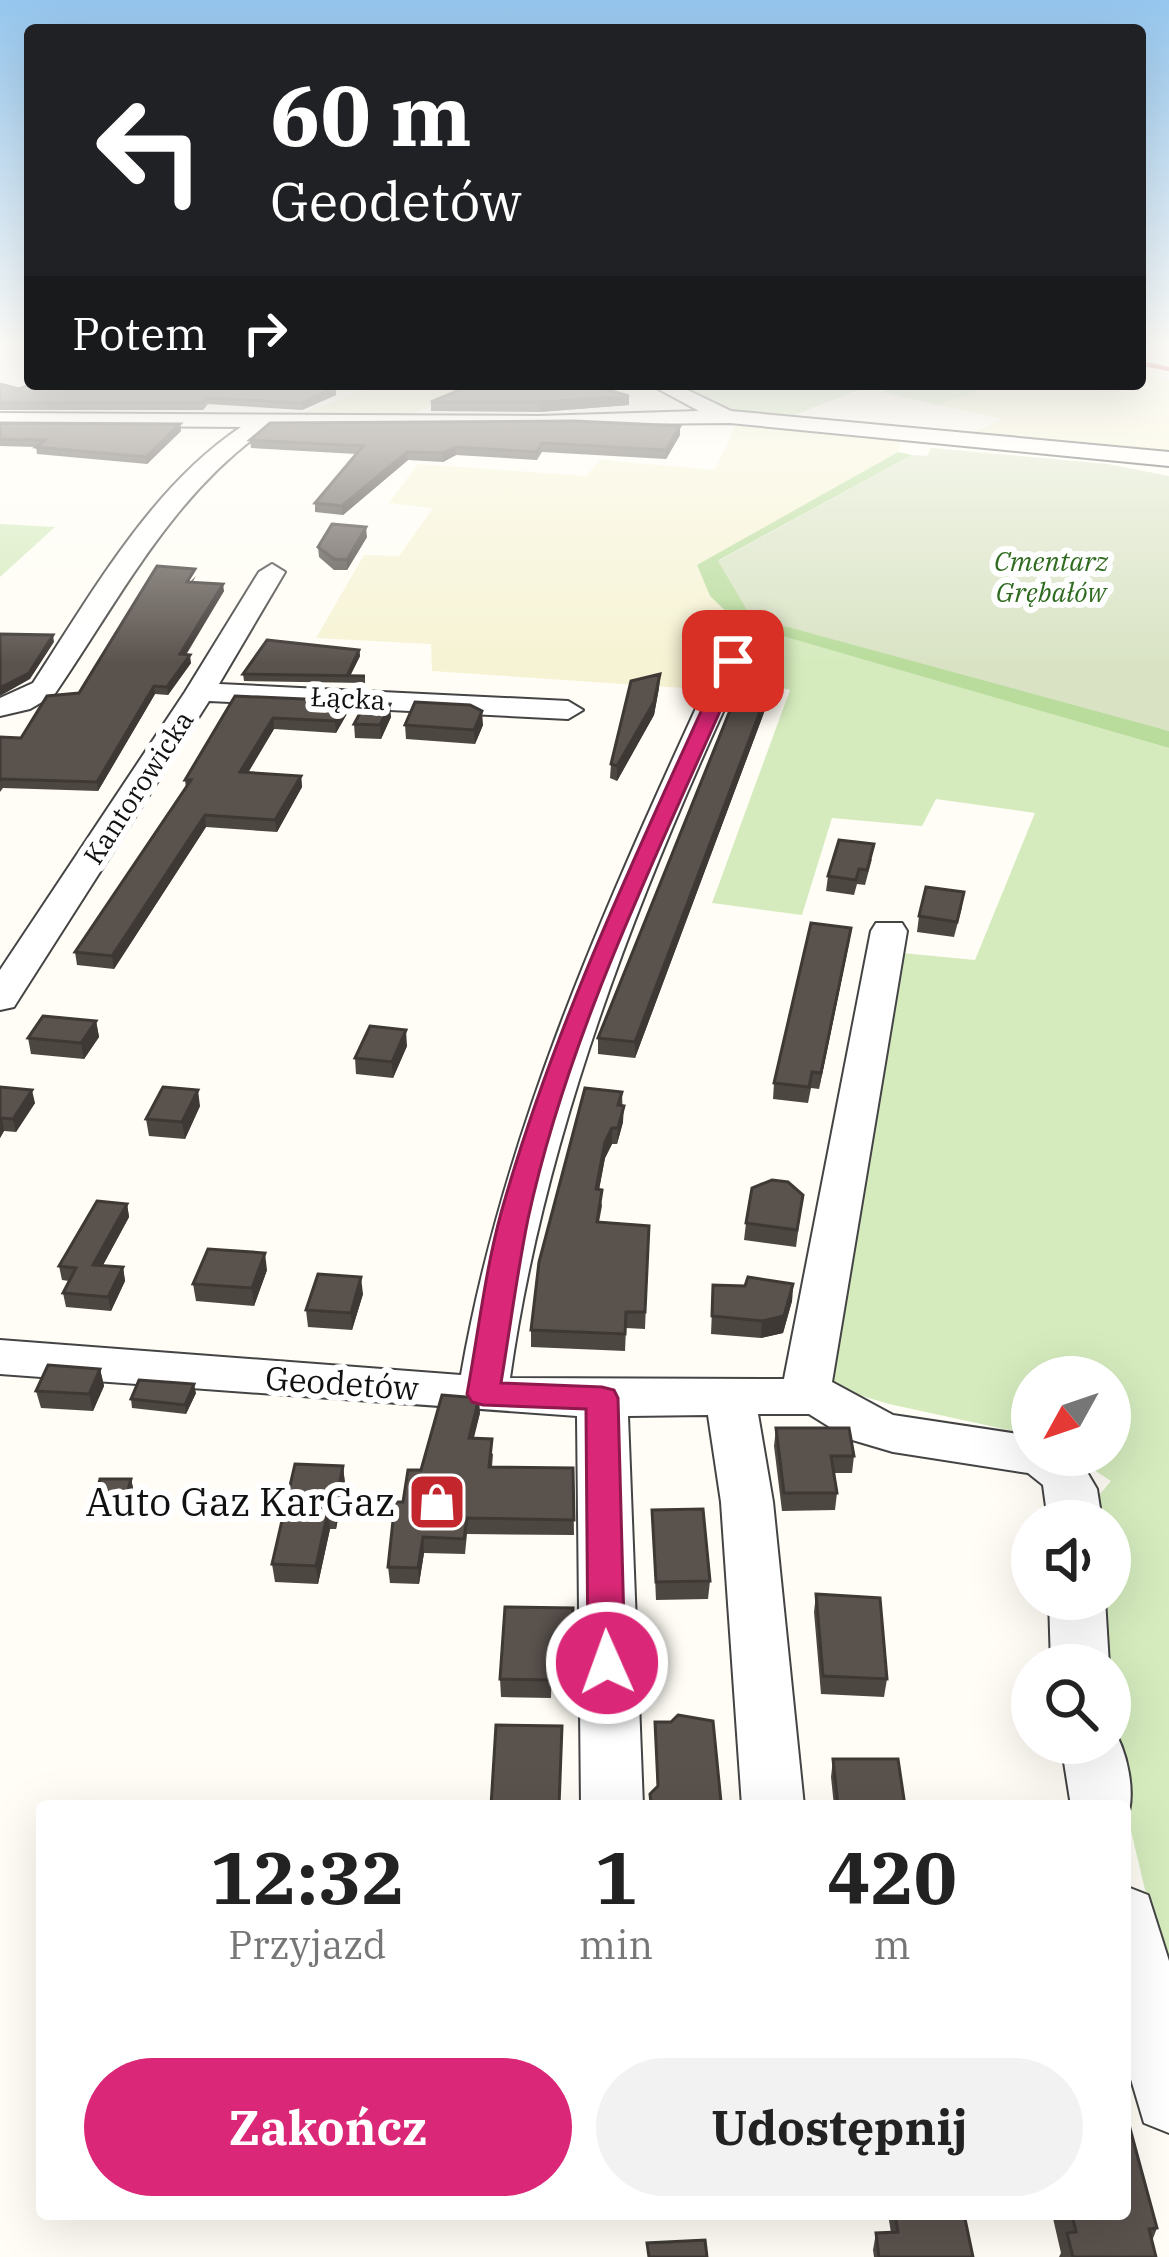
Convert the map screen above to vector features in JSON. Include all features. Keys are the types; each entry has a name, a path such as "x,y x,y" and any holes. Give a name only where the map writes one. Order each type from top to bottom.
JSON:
{"street":[{"path":"0,707 20,704 44,689 182,490 219,453"},
{"path":"1122,453 1169,459"},
{"name":"Kantorowicka","path":"0,1000 272,572"},
{"path":"483,1394 514,1217 561,1065 604,954 733,661"},
{"name":"Łącka","path":"200,692 568,710"},
{"path":"805,1396 889,931"},
{"name":"Geodetów","path":"0,1357 483,1394 820,1396 843,1418 873,1429 1011,1451"},
{"path":"730,1396 747,1502 772,1800"},
{"path":"602,1398 612,1800"},
{"path":"1095,1764 1101,1800"},
{"path":"1131,1941 1169,2098"}],"shaded area":[{"path":"723,453 896,453 697,565 710,596 738,623 713,690 432,671 431,644 316,638 364,555 399,556 433,508 389,503 418,464 586,476 600,460 715,470"}],"green space":[{"path":"896,453 912,455 719,560 1169,731 1169,748 738,623 710,596 697,565"},
{"name":"Cmentarz Grębałów","path":"990,453 1108,464 1169,476 1169,731 751,617 718,561 912,455"},
{"path":"0,524 55,527 0,577"},
{"path":"760,629 1169,748 1169,1990 1131,1831 1131,1800 1124,1800 1115,1764 1131,1764 1131,1644 1095,1644 1093,1620 1131,1620 1131,1500 1095,1500 1111,1481 1103,1476 1131,1476 1131,1356 1011,1356 1011,1430 889,1404 816,1382 892,952 975,960 1035,813 936,799 922,826 832,818 802,915 712,903 790,690 734,676"}],"building":[{"path":"357,453 405,453 342,506 315,503"},
{"path":"332,524 366,527 347,560 334,559 318,547"},
{"path":"157,566 195,569 187,582 223,584 180,654 190,655 167,687 154,686 97,782 0,781 0,737 21,738 47,696 79,693"},
{"path":"0,634 53,635 29,673 0,688"},
{"path":"267,640 359,650 347,676 243,674"},
{"path":"660,674 654,702 617,766 611,764 631,681"},
{"path":"741,683 770,685 635,1042 598,1038"},
{"path":"235,696 347,701 335,721 273,718 240,772 301,776 275,820 205,815 112,956 75,952 191,780 185,780"},
{"path":"366,702 390,704 380,725 354,724"},
{"path":"415,702 470,705 482,711 474,730 405,725"},
{"path":"839,840 874,844 867,870 859,869 856,880 828,876"},
{"path":"926,887 964,892 957,922 919,916"},
{"path":"811,923 851,928 821,1073 812,1072 809,1087 774,1083"},
{"path":"43,1016 96,1021 81,1043 28,1038"},
{"path":"370,1026 406,1030 392,1062 355,1058"},
{"path":"0,1087 32,1090 13,1119 0,1121"},
{"path":"163,1087 198,1090 182,1122 146,1119"},
{"path":"585,1088 622,1092 618,1105 624,1106 618,1128 612,1128 605,1142 596,1189 602,1190 597,1222 649,1226 645,1312 626,1312 625,1334 531,1330 539,1262"},
{"path":"772,1180 788,1182 803,1195 797,1230 746,1223 752,1188"},
{"path":"97,1201 127,1204 93,1265 123,1267 108,1297 63,1293 76,1268 59,1266"},
{"path":"208,1249 265,1253 252,1288 193,1284"},
{"path":"318,1274 361,1277 351,1313 306,1310"},
{"path":"748,1277 793,1284 784,1316 762,1321 712,1316 713,1285 745,1286"},
{"path":"48,1365 100,1369 89,1394 36,1391"},
{"path":"139,1380 194,1384 185,1405 131,1399"},
{"path":"442,1395 479,1398 469,1438 492,1439 489,1467 573,1468 574,1520 467,1518 464,1539 423,1537 418,1568 388,1567 395,1502 403,1502 408,1470 421,1470"},
{"path":"776,1428 849,1428 854,1456 831,1456 837,1493 784,1493"},
{"path":"295,1464 343,1466 316,1566 272,1564"},
{"path":"100,1479 131,1479 123,1509 92,1508"},
{"path":"703,1509 710,1581 656,1582 652,1510"},
{"path":"816,1594 880,1598 887,1679 823,1676"},
{"path":"505,1607 573,1608 571,1644 552,1643 551,1680 500,1679"},
{"path":"678,1715 713,1721 721,1800 651,1800 658,1786 655,1722 671,1722"},
{"path":"496,1725 562,1726 559,1800 491,1800"},
{"path":"833,1759 898,1759 904,1800 837,1800"},
{"path":"1131,2132 1157,2228 1149,2229 1156,2257 1073,2257 1067,2233 1076,2232 1073,2220 1131,2220"},
{"path":"896,2220 965,2220 973,2257 879,2257 876,2233 898,2232"},
{"path":"705,2240 707,2257 649,2257 647,2243"}],"place":[{"name":"Auto Gaz KarGaz","path":"437,1502"}],"route":[{"path":"607,1663 602,1398 483,1394 514,1217 561,1065 604,954 733,661"}]}
